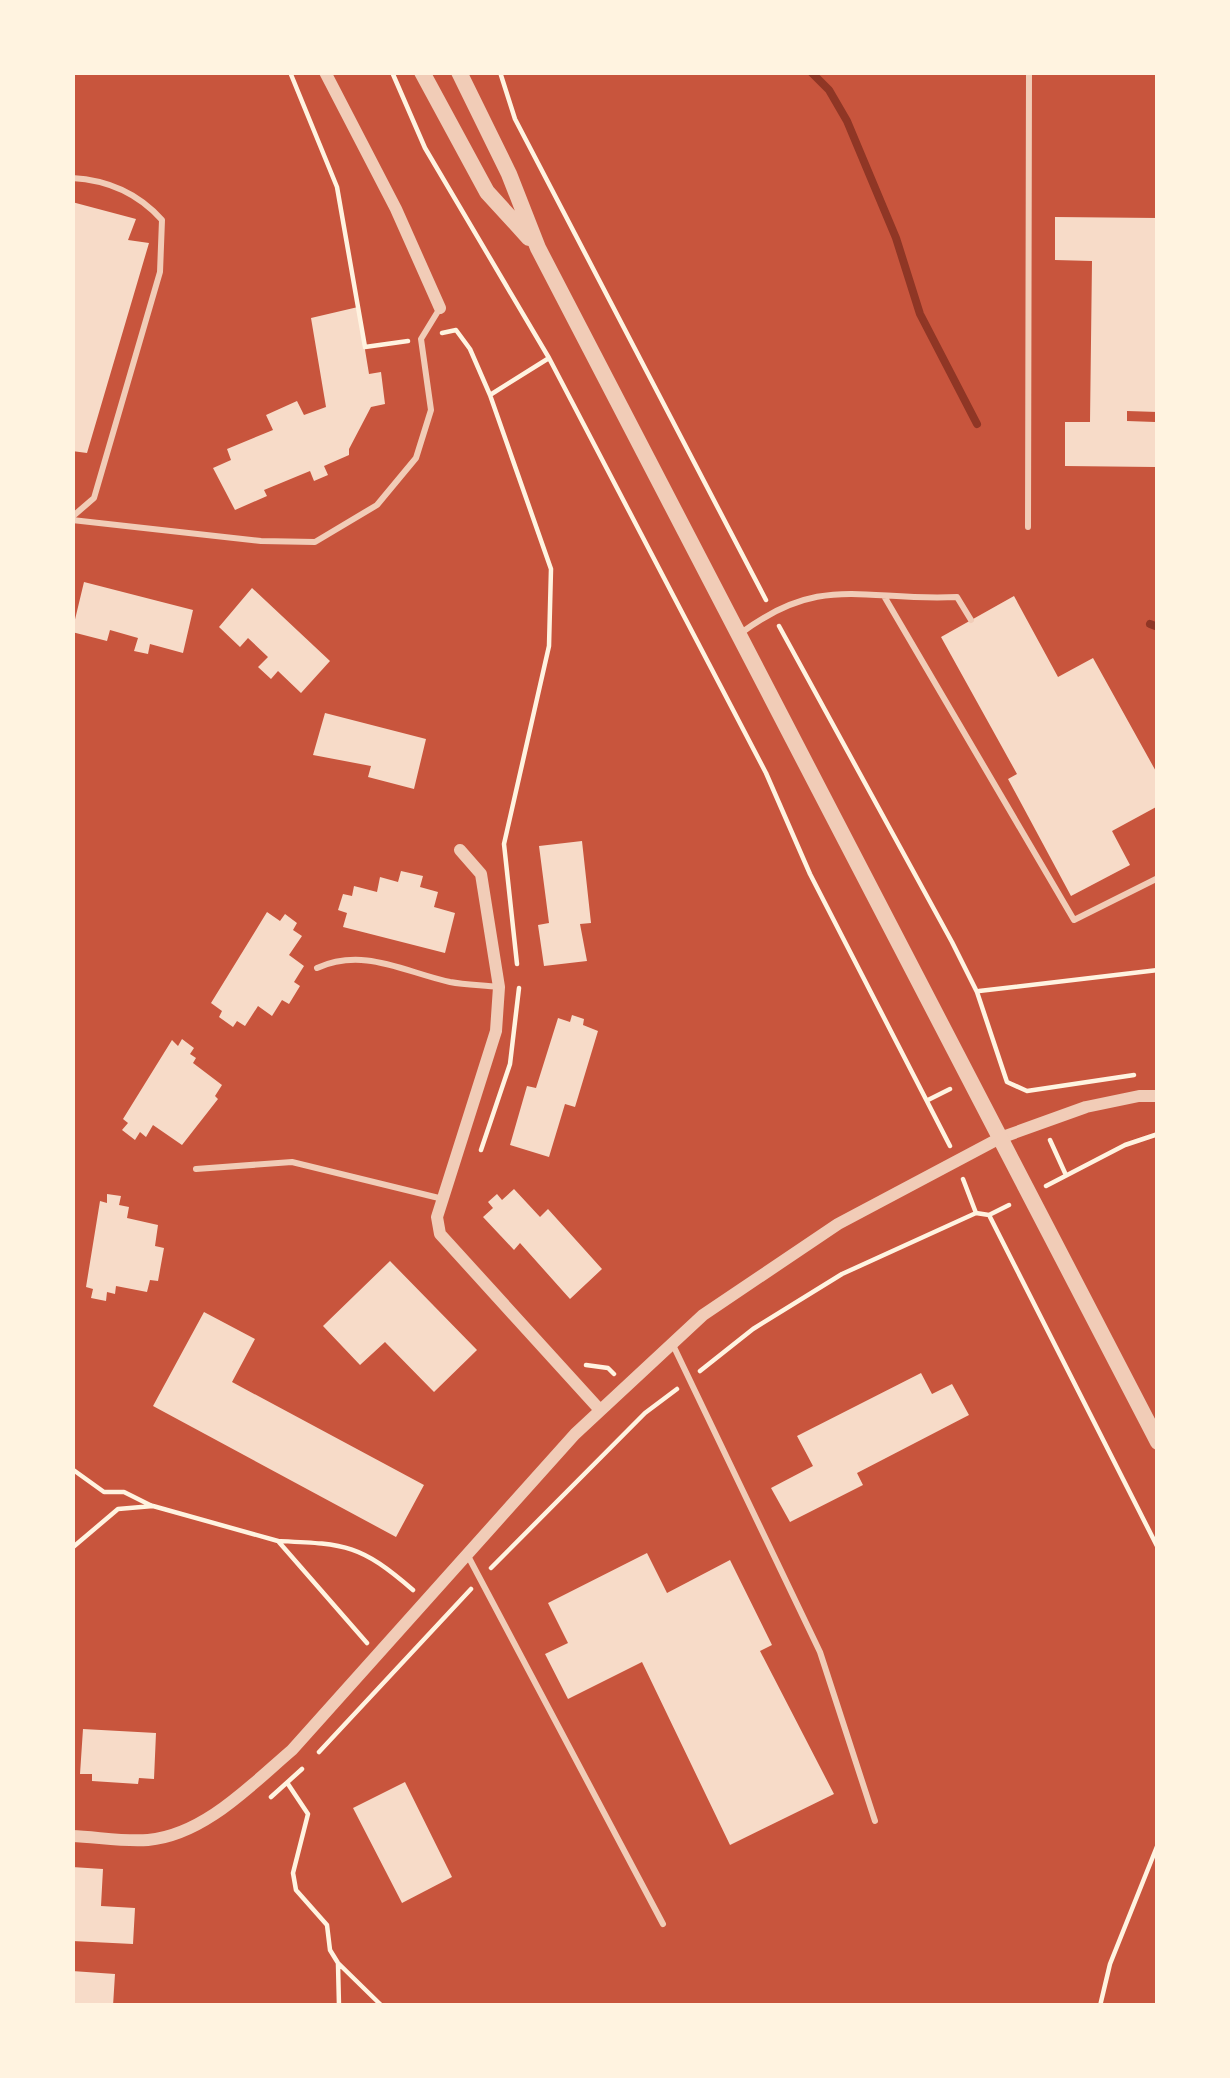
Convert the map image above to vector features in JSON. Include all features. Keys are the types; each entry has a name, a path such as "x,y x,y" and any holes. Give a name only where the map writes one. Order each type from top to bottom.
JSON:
{"street":[{"path":"325,72 396,208 440,308"},
{"path":"422,72 488,192 538,248"},
{"path":"459,72 509,173 538,248 1158,1442"},
{"path":"460,850 481,874 499,986 496,1031 437,1217 440,1234 600,1410"},
{"path":"72,1836 149,1840 188,1830 292,1750 600,1410 703,1315 838,1224 1000,1138 1085,1107 1158,1096"}],"lane":[{"path":"1028,527 1029,72"},
{"path":"72,178 95,179 142,198 162,220 160,272 94,498 72,519"},
{"path":"72,519 261,542 315,542 377,505 416,458 431,410 421,339 440,308"},
{"path":"740,633 771,610 809,596 957,597 970,620"},
{"path":"884,596 1074,920 1158,878"},
{"path":"317,968 341,958 384,962 451,982 499,986"},
{"path":"196,1168 292,1162 443,1198"},
{"path":"671,1342 820,1652 875,1822"},
{"path":"468,1555 663,1924"}],"path":[{"path":"290,72 338,187 365,347 456,330 490,395 551,569 549,646 504,844 520,998 517,1034 480,1152"},
{"path":"392,72 425,148 549,358 766,773 810,874 957,1161 976,1213"},
{"path":"500,72 514,118 977,992 1000,1069 1016,1089 1028,1091 1137,1075"},
{"path":"490,395 549,358"},
{"path":"977,992 1158,970"},
{"path":"317,1754 480,1578 645,1413 753,1329 842,1274 976,1213 989,1215 1125,1145 1158,1135"},
{"path":"989,1215 1158,1548"},
{"path":"569,1355 588,1366 608,1368 645,1413"},
{"path":"72,1469 104,1492 124,1492 153,1506 278,1541 345,1544 377,1559 427,1601"},
{"path":"72,1548 118,1509 153,1506"},
{"path":"278,1541 376,1653"},
{"path":"260,1804 302,1769"},
{"path":"288,1784 308,1814 293,1874 296,1890 327,1925 329,1950 338,1963 382,2006"},
{"path":"1100,2006 1110,1964 1158,1844"},
{"path":"336,2006 338,1963"}],"building":[{"path":"72,202 136,219 128,240 149,243 87,453 72,451"},
{"path":"1055,217 1158,218 1158,412 1127,411 1127,421 1155,422 1155,467 1065,466 1065,422 1090,422 1092,261 1055,260"},
{"path":"358,307 369,374 381,372 385,404 371,407 349,455 324,466 328,475 314,481 310,471 264,490 267,496 235,510 213,468 231,460 227,449 273,430 266,415 297,401 304,415 326,407 311,318"},
{"path":"84,582 193,610 183,653 150,644 148,654 134,651 138,638 110,630 107,641 72,632"},
{"path":"252,588 330,661 301,693 278,671 271,679 258,667 268,657 248,638 240,647 219,627"},
{"path":"1014,596 1058,677 1093,658 1158,775 1158,806 1112,831 1130,865 1071,896 1008,779 1017,774 941,637"},
{"path":"325,713 426,739 414,789 368,777 371,766 313,755"},
{"path":"582,841 591,923 580,924 587,961 544,966 538,925 549,923 539,846"},
{"path":"401,871 423,876 420,887 438,892 434,907 455,913 445,953 343,927 347,913 338,910 343,894 352,896 354,886 377,892 380,877 398,882"},
{"path":"267,912 280,921 285,914 297,923 293,930 302,936 289,955 304,966 294,982 300,986 289,1004 282,1000 272,1016 258,1006 245,1026 237,1021 233,1027 211,1003"},
{"path":"572,1015 598,1031 575,1107 565,1104 549,1157 510,1145 527,1086 536,1088 558,1018 570,1022"},
{"path":"182,1039 194,1048 193,1063 222,1085 215,1096 218,1099 182,1145 153,1125 146,1137 140,1132 135,1140 122,1130 128,1123 123,1119 172,1040 178,1046"},
{"path":"514,1189 540,1217 548,1209 602,1269 570,1299 520,1243 514,1250 483,1217 493,1208 488,1202 497,1194 502,1200"},
{"path":"107,1194 121,1196 119,1205 129,1207 127,1218 158,1225 155,1246 164,1248 158,1281 150,1280 147,1292 116,1286 115,1294 107,1292 106,1301 91,1298 93,1289 86,1287 100,1201 107,1203"},
{"path":"390,1261 477,1350 434,1392 385,1342 360,1365 323,1326"},
{"path":"204,1312 255,1339 232,1382 424,1485 396,1537 153,1406"},
{"path":"921,1373 932,1394 952,1384 969,1415 857,1473 863,1485 790,1522 771,1488 813,1466 797,1436"},
{"path":"647,1553 667,1593 730,1560 772,1645 760,1651 834,1794 730,1845 642,1662 568,1699 545,1654 568,1643 548,1603"},
{"path":"83,1729 156,1733 154,1779 139,1778 138,1784 92,1781 92,1774 80,1774"},
{"path":"405,1782 452,1877 402,1903 353,1808"},
{"path":"72,1867 103,1869 101,1906 135,1908 133,1944 72,1941"},
{"path":"72,1971 115,1974 113,2006 72,2006"}],"waterway":[{"path":"811,72 829,90 847,121 896,238 920,314 977,424"},
{"path":"1150,624 1158,627"}]}
